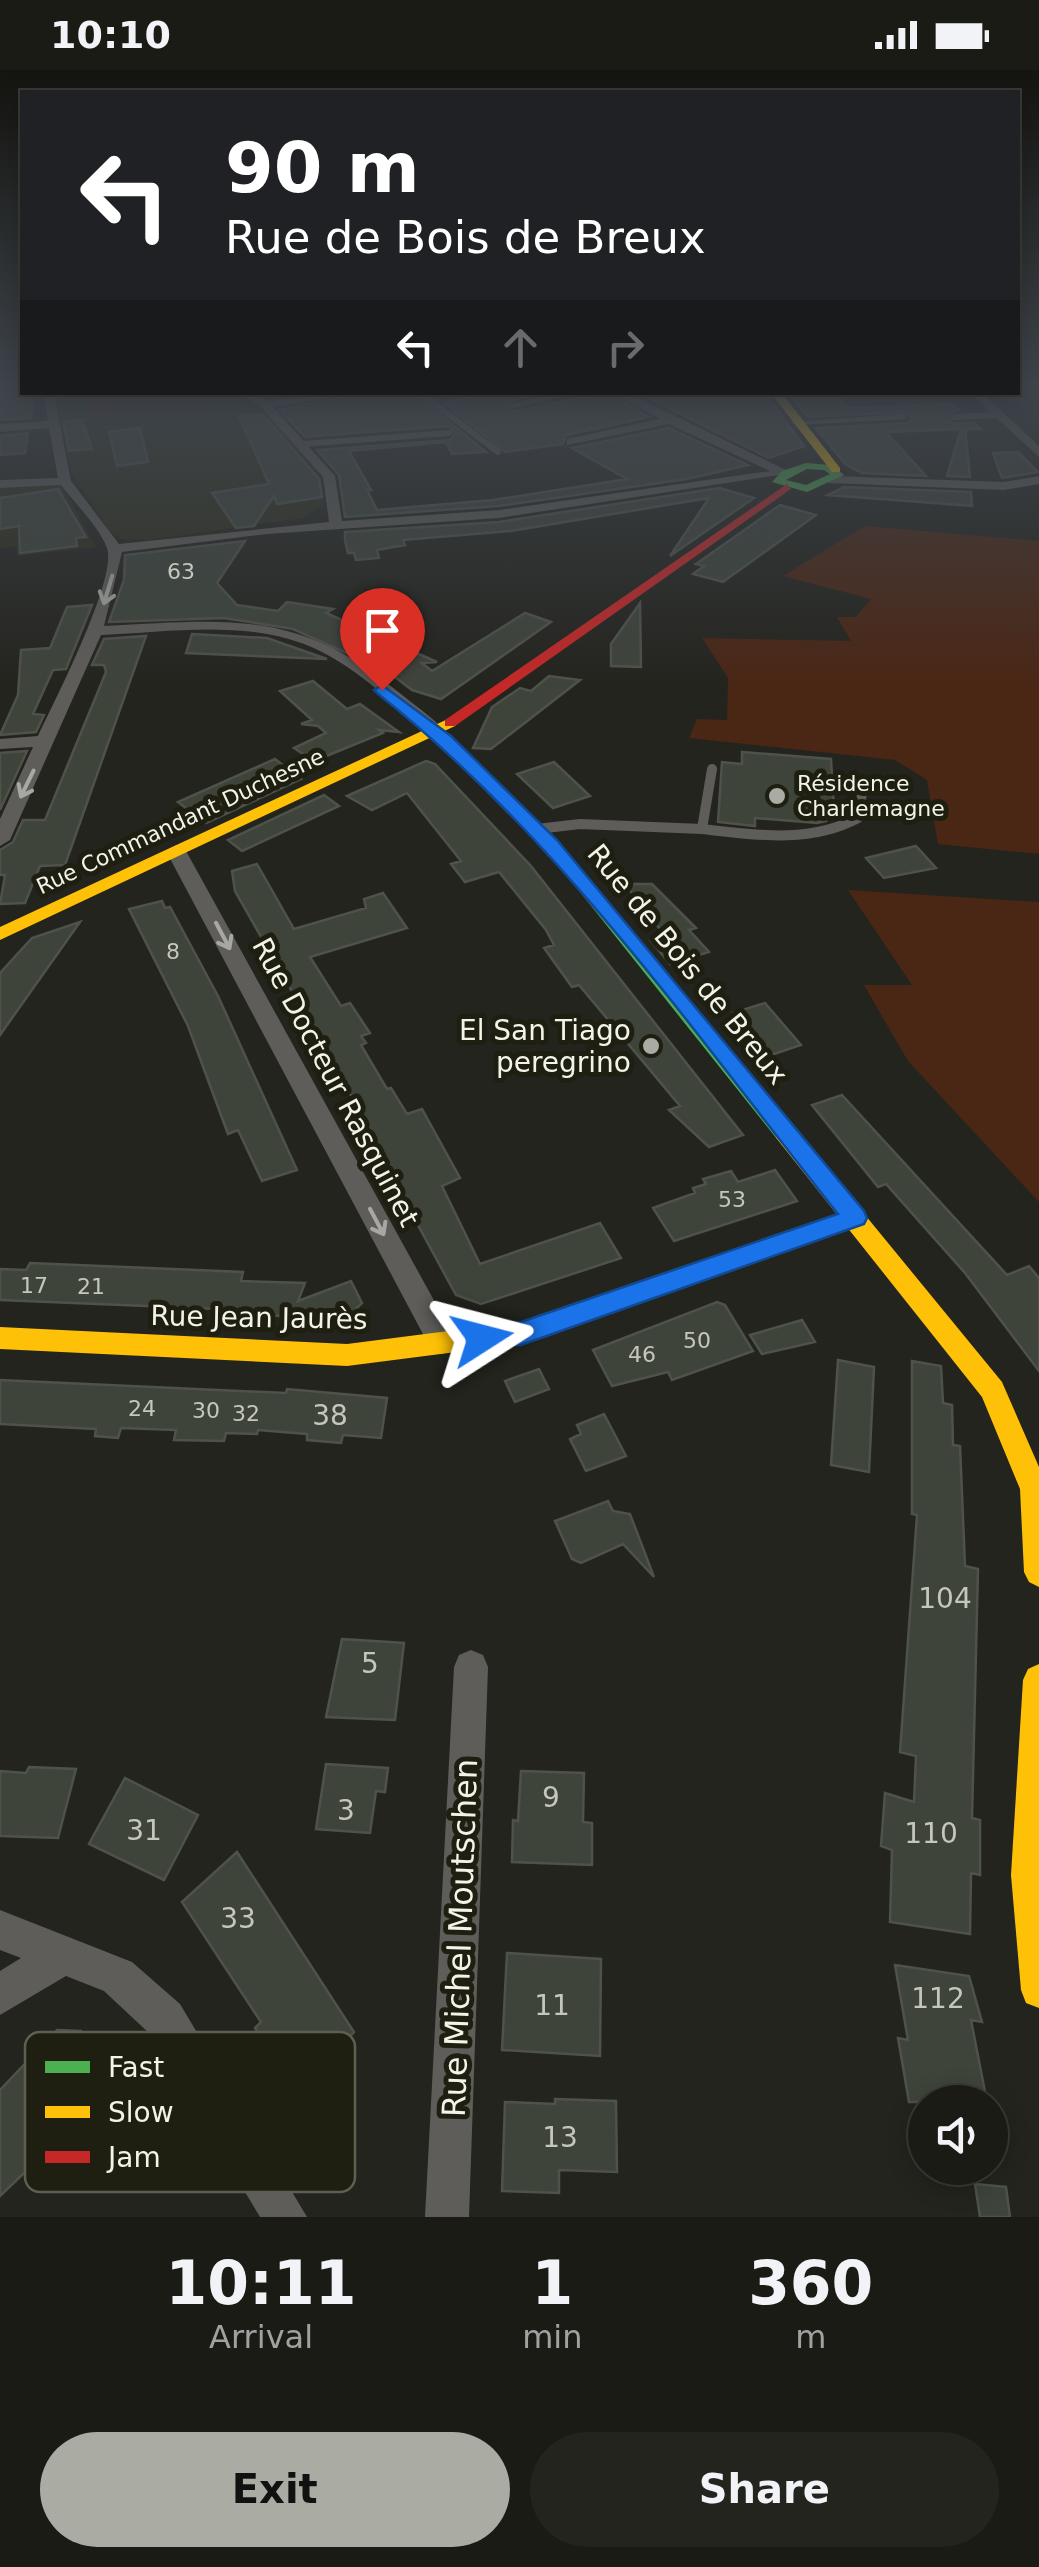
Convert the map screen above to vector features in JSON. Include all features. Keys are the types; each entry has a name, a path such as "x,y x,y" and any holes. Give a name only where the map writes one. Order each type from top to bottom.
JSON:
{"street":[{"path":"0,840 48,741 111,584 115,549 70,488"},
{"path":"330,488 336,524"},
{"path":"115,549 336,524 499,514 677,488"},
{"name":"Rue Commandant Duchesne","path":"0,934 436,731 763,507 781,488"},
{"name":"Rue de Bois de Breux","path":"95,631 252,628 328,648 436,731 537,830 993,1390 1034,1490 1039,1572"},
{"path":"0,744 48,741"},
{"name":"Rue Docteur Rasquinet","path":"176,850 442,1342"},
{"name":"Rue Jean Jaurès","path":"0,1338 347,1354 521,1334 855,1218"},
{"name":"Rue Michel Moutschen","path":"445,2214 471,1667"},
{"path":"1039,1680 1031,1848 1034,1967 1039,1990"},
{"path":"0,1930 118,1976 165,2019 173,2032"},
{"path":"0,1994 64,1954"},
{"path":"270,2192 285,2217"}],"lane":[{"path":"702,829 708,818 712,769"},
{"path":"537,830 580,824 755,834 844,828 858,818 862,793"}],"shaded area":[{"path":"0,488 64,488 96,547 17,556 16,546 0,548"},
{"path":"81,488 323,488 324,505 303,518 148,540 122,539 111,533"},
{"path":"865,526 1039,541 1039,854 938,844 927,780 895,760 689,738 697,719 727,720 728,678 702,638 851,641 837,617 856,617 871,599 783,576"},
{"path":"848,890 1039,902 1039,1202 908,1061 864,985 912,985"}],"building":[{"path":"242,488 321,488 322,497 277,504 274,496 254,526 236,528 212,493"},
{"path":"341,488 370,488 367,490 377,510 493,500 568,488 623,488 499,506 345,517"},
{"path":"718,488 754,498 670,556 709,498 511,531 403,540 405,545 377,550 379,558 356,560 354,553 348,553 345,540 345,532 499,522"},
{"path":"842,488 971,492 972,506 828,495"},
{"path":"58,489 86,537 76,538 77,546 20,553 19,526 0,529 0,498"},
{"path":"780,505 816,515 723,582 693,574 704,566 696,564"},
{"path":"245,541 217,583 237,605 278,611 287,602 333,609 326,613 437,662 422,663 432,671 525,613 551,622 441,699 412,690 364,653 353,656 293,629 224,618 109,622 124,580 125,555"},
{"path":"640,603 641,667 611,666 611,644"},
{"path":"92,605 66,669 53,670 33,714 44,715 36,732 0,735 18,695 21,650 50,648 67,607"},
{"path":"192,634 267,638 327,659 186,653"},
{"path":"146,636 65,865 40,866 25,903 0,904 5,875 0,875 0,850 13,842 23,820 45,820 106,672 104,665 92,665 104,639"},
{"path":"549,676 580,680 491,749 473,748 492,707 520,688 531,691"},
{"path":"313,681 347,709 360,704 399,732 379,730 383,733 314,761 294,748 326,733 318,726 301,724 312,720 280,691"},
{"path":"27,751 0,810 0,753"},
{"name":"Résidence Charlemagne","path":"742,752 831,759 834,811 825,811 826,821 817,823 755,818 755,826 718,822 722,762 742,764"},
{"path":"275,759 301,779 206,823 178,802"},
{"path":"426,761 435,764 531,866 743,1135 709,1147 669,1110 680,1106 579,985 572,987 544,948 554,945 546,930 499,872 465,882 451,864 461,861 407,793 372,810 347,796"},
{"path":"554,762 590,796 553,808 517,774"},
{"path":"324,795 339,806 242,851 228,840"},
{"path":"916,846 936,868 884,878 866,858"},
{"path":"257,864 294,929 366,908 364,899 383,893 407,928 310,957 341,1006 350,1003 370,1033 361,1036 366,1043 361,1045 387,1089 391,1088 407,1114 422,1109 460,1178 442,1186 480,1264 600,1223 621,1258 481,1304 456,1295 413,1216 417,1214 393,1184 372,1142 376,1140 235,891 232,871"},
{"path":"625,884 652,884 696,928 689,930 709,952 670,964 651,941 666,937"},
{"path":"162,901 165,908 170,907 218,996 297,1170 262,1181 238,1130 228,1134 188,1026 129,909"},
{"path":"80,922 0,1035 0,973 32,938"},
{"path":"765,1003 801,1045 768,1056 733,1013"},
{"path":"842,1095 1007,1275 1029,1266 1039,1278 1039,1371 965,1273 886,1184 878,1187 812,1105"},
{"path":"775,1170 797,1201 674,1241 653,1208 695,1193 693,1188 706,1184 703,1179 731,1171 738,1182"},
{"path":"30,1263 243,1272 241,1281 305,1283 298,1301 351,1281 362,1303 350,1315 285,1316 242,1315 243,1310 0,1300 0,1269 26,1270"},
{"path":"717,1302 725,1305 753,1351 672,1380 668,1372 612,1386 593,1350"},
{"path":"802,1320 815,1342 762,1354 750,1335"},
{"path":"838,1360 874,1367 869,1472 831,1465"},
{"path":"912,1361 941,1366 943,1403 952,1405 953,1445 960,1446 965,1566 978,1569 972,1818 980,1820 980,1875 971,1873 970,1934 890,1922 892,1850 881,1846 885,1793 914,1802 916,1756 900,1752 917,1515 912,1514"},
{"path":"539,1369 549,1389 515,1402 505,1381"},
{"path":"0,1380 286,1393 287,1389 387,1398 381,1438 343,1435 341,1443 307,1440 307,1434 258,1430 257,1434 226,1433 224,1441 174,1440 176,1430 121,1428 118,1438 95,1436 96,1429 0,1424"},
{"path":"604,1414 626,1456 586,1471 570,1439 581,1434 577,1425"},
{"path":"608,1501 613,1511 630,1514 654,1577 623,1544 581,1563 572,1559 555,1521"},
{"path":"342,1639 404,1643 395,1720 326,1717"},
{"path":"326,1764 388,1768 385,1792 376,1791 370,1833 316,1829"},
{"path":"29,1767 76,1769 58,1838 0,1836 0,1771 26,1773"},
{"path":"521,1771 584,1773 583,1822 592,1823 592,1865 512,1862 513,1820 518,1821"},
{"path":"125,1778 198,1815 164,1880 89,1844"},
{"path":"237,1852 354,2032 258,2032 255,2028 261,2022 182,1902"},
{"path":"507,1953 601,1959 600,2056 502,2050"},
{"path":"895,1965 969,1976 982,2022 971,2020 984,2085 908,2085 908,2096 898,2038 908,2040"},
{"path":"25,2064 25,2172 0,2196 0,2090"},
{"path":"555,2099 616,2101 617,2172 559,2170 559,2193 502,2191 505,2102 555,2104"},
{"path":"975,2185 1006,2187 1010,2217 980,2217"}],"traffic: fast":[{"path":"804,488 809,488"},
{"path":"436,731 551,844 785,1133"},
{"path":"503,1335 521,1333 855,1217"}],"traffic: slow":[{"path":"0,934 450,723"},
{"path":"785,1133 993,1390 1034,1489 1039,1572"},
{"path":"0,1338 347,1355 503,1335"},
{"path":"1039,1680 1028,1875 1039,1990"}],"traffic: jam":[{"path":"450,723 785,488"}],"place":[{"name":"Résidence Charlemagne","path":"777,796"},
{"name":"El San Tiago peregrino","path":"651,1046"}],"route":[{"path":"382,690 446,740 551,844 855,1218 521,1334 482,1338"}]}
